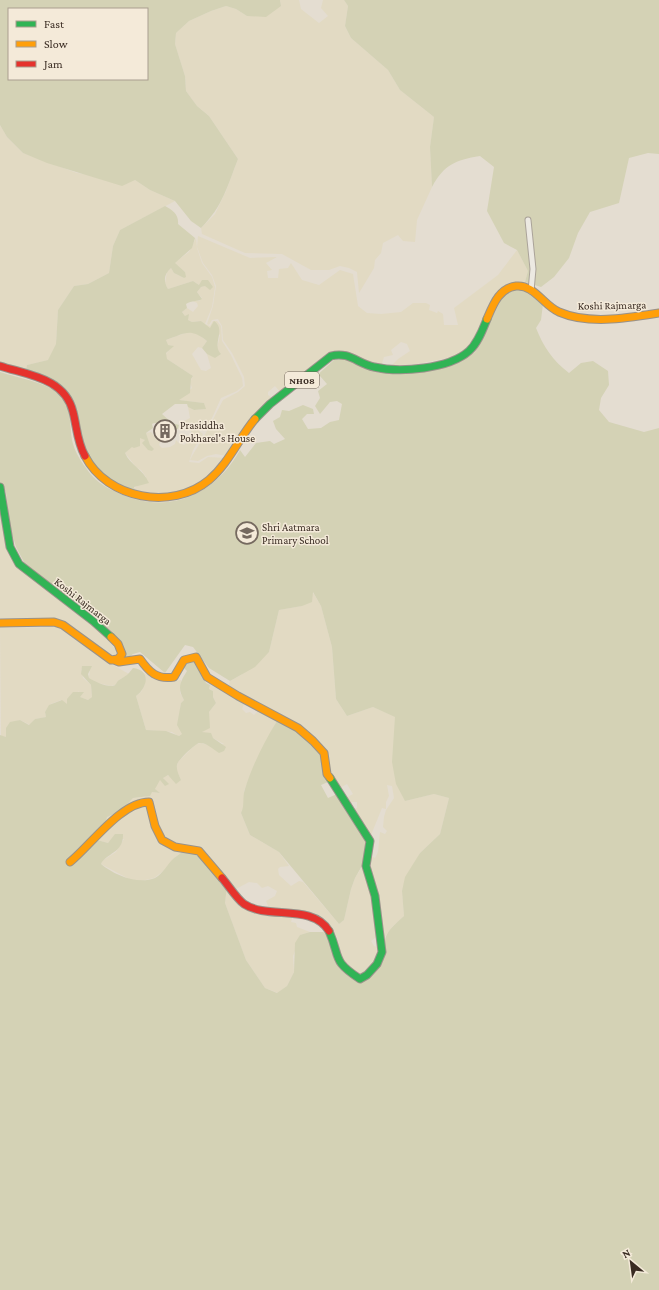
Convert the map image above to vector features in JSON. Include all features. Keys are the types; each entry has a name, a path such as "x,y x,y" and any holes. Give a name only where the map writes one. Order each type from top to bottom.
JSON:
{"main road":[{"name":"Koshi Rajmarga","path":"0,366 42,378 56,386 66,395 72,408 81,449 89,464 102,479 133,494 144,497 175,496 199,487 219,469 260,412 331,356 345,354 372,367 384,369 424,366 453,360 471,350 496,298 503,292 519,285 531,291 557,311 569,316 615,318 659,313"},
{"name":"Koshi Rajmarga","path":"0,488 8,543 19,564 100,627 122,650 120,656 114,660"},
{"path":"0,623 54,622 63,625 106,658 119,662 140,659 150,673 164,679 174,677 184,660 196,657 207,677 238,696 298,728 324,753 327,774 370,841 366,866 375,896 382,952 377,964 367,975 360,978 348,972 336,957 331,934 323,924 304,915 253,909 244,904 199,851 172,847 159,838 149,802 140,802 128,809 81,854 70,862"}],"street":[{"path":"528,220 532,269 531,291"}],"shaded area":[{"path":"0,0 280,0 281,6 266,17 247,16 236,9 226,6 189,21 176,33 175,44 185,76 186,91 197,106 209,116 238,159 215,212 201,228 191,221 175,201 150,190 135,180 122,186 47,163 23,153 7,137 0,125"},
{"path":"280,0 299,0 301,9 319,23 328,16 321,8 323,0 344,0 348,6 345,26 351,38 388,70 400,90 434,117 430,147 432,187 417,220 415,242 403,241 398,235 383,243 381,253 375,260 374,268 359,293 357,272 349,268 340,266 329,270 311,270 282,254 245,253 202,234 201,228 215,214 226,191 238,159 209,116 197,106 186,91 185,76 175,44 176,33 189,21 226,6 236,9 247,16 281,6"},
{"path":"344,0 659,0 659,154 648,153 629,158 619,203 590,212 578,233 569,258 554,277 541,287 525,282 528,271 517,250 504,243 487,211 494,167 480,156 464,159 451,165 441,173 432,187 430,147 434,117 400,90 388,70 351,38 345,26 348,6"},
{"path":"0,125 7,137 23,153 77,173 135,180 150,190 175,201 120,230 113,246 109,273 88,284 74,286 58,310 56,344 53,354 49,360 27,365 26,370 0,364"},
{"path":"165,206 175,213 178,218 178,224 195,238 192,248 175,263 185,272 186,277 184,278 174,273 171,268 165,278 166,286 168,289 193,281 199,285 202,280 208,280 213,287 210,290 205,286 201,287 197,292 202,299 186,304 187,308 182,312 185,316 189,314 188,320 192,322 201,321 210,328 214,321 218,325 218,350 221,354 215,358 207,354 202,348 207,341 196,334 187,333 166,340 168,345 174,346 166,353 167,359 193,376 191,379 190,393 179,400 204,403 206,409 194,410 188,407 187,404 175,404 162,414 172,423 179,425 178,429 174,429 169,425 154,423 152,424 153,428 146,433 150,445 154,449 152,451 148,450 142,443 145,440 140,438 140,446 134,448 132,447 125,453 149,483 134,487 135,491 131,492 102,476 89,461 68,394 26,370 27,365 48,360 56,344 58,310 74,286 88,284 109,273 113,246 120,230"},
{"path":"198,236 250,258 277,257 266,263 272,270 267,271 268,278 278,278 279,269 288,268 291,263 302,280 319,285 340,270 353,274 358,306 367,313 381,314 401,312 413,303 426,303 430,305 429,310 437,313 438,311 443,314 444,325 458,325 454,308 498,275 517,250 528,271 525,282 505,286 473,342 458,356 417,364 391,366 410,351 407,344 401,342 391,350 393,355 384,357 381,366 341,352 281,393 275,386 268,392 268,395 274,399 227,456 216,454 207,456 198,461 190,460 223,400 238,392 245,386 244,377 232,353 223,340 222,326 218,319 212,320 209,325 207,324 213,306 216,286 212,275 203,263 197,247"},
{"path":"196,238 197,248 202,263 212,277 215,287 212,307 205,324 210,326 213,321 217,321 221,326 222,341 231,355 242,378 243,386 237,391 221,398 208,427 203,426 199,431 203,434 193,450 189,462 199,463 208,457 226,458 206,479 178,493 166,495 131,492 146,477 125,453 132,446 140,446 140,438 143,438 150,446 146,433 151,432 157,440 161,440 159,445 162,448 170,447 175,444 176,440 184,445 194,437 189,428 185,426 184,421 190,418 188,407 194,410 205,409 204,403 178,400 192,388 190,382 193,376 167,359 165,355 173,346 167,345 166,340 188,332 195,332 207,341 202,348 198,347 192,354 201,370 206,371 211,368 207,354 212,355 219,352 217,348 220,335 206,327 201,321 192,322 188,320 182,312 187,308 193,312 198,306 197,303 191,300 199,301 202,298 197,292 201,287 212,284 199,285 193,281 168,289 165,283 167,272 171,268 174,273 184,278 185,272 174,263 189,252"},
{"path":"517,289 529,292 543,304 541,320 536,328 549,353 563,368 569,373 581,363 593,361 608,371 609,385 601,398 599,410 609,422 644,432 659,428 659,1290 0,1290 0,735 6,737 6,728 10,722 20,720 29,725 35,719 46,717 45,712 49,705 62,700 67,704 67,699 73,692 84,692 80,697 88,700 92,697 91,685 81,674 82,666 92,666 88,674 89,678 98,683 110,686 115,685 118,680 127,675 133,668 139,669 143,672 146,679 143,688 136,696 146,730 166,731 179,736 182,734 177,725 181,703 184,700 180,685 187,671 184,668 186,661 193,659 206,683 210,685 209,689 213,691 213,697 216,703 209,712 210,728 202,732 211,733 213,738 226,747 224,751 219,753 202,743 197,744 186,753 177,765 181,780 176,784 168,775 163,778 169,784 165,786 160,780 155,789 160,793 152,792 150,796 133,798 120,812 117,811 116,813 107,817 97,840 108,843 115,834 123,834 123,840 118,849 103,860 101,864 126,878 134,880 148,880 158,876 174,858 185,850 197,852 227,886 225,903 246,960 265,988 277,993 287,986 294,972 295,943 300,935 310,932 323,932 330,937 337,957 358,979 382,961 387,935 404,916 402,891 405,877 420,853 440,834 449,798 434,794 405,801 396,784 392,762 395,717 373,707 347,716 336,699 332,647 321,606 313,592 312,602 302,606 279,610 269,652 255,667 230,681 209,668 193,647 185,645 165,673 140,652 133,654 125,660 123,648 86,612 46,583 25,564 16,547 10,527 6,492 0,483 0,372 43,385 59,393 64,399 68,409 72,440 76,451 89,472 99,482 116,492 134,499 152,502 170,502 187,498 217,480 240,450 245,457 256,443 270,441 274,444 285,439 276,429 273,421 280,417 282,410 289,411 303,405 313,409 314,414 307,414 302,419 308,429 321,428 330,422 339,420 342,404 337,401 330,402 320,414 315,406 320,398 318,391 327,384 320,376 315,377 334,360 345,359 379,373 453,365 475,352 502,298 508,292"},
{"path":"0,505 10,553 66,605 104,635 118,653 117,657 108,655 68,624 0,618"},
{"path":"312,591 321,606 332,647 336,699 347,716 373,707 396,717 395,735 405,801 434,794 449,798 440,834 420,853 402,891 404,916 393,926 384,938 366,866 369,855 375,858 378,852 380,832 385,834 387,831 383,827 384,817 386,810 394,798 392,786 387,785 389,796 386,802 386,809 382,808 371,835 351,809 357,808 357,802 352,802 350,808 346,798 353,794 347,784 338,789 328,773 323,747 232,689 229,684 230,681 241,675 269,652 279,610 302,606"},
{"path":"0,626 10,628 55,627 68,632 104,660 129,674 127,677 120,679 115,685 111,686 94,682 89,678 90,671 81,669 83,678 91,685 92,697 90,699 88,700 79,697 79,691 68,706 61,700 51,704 45,712 46,717 35,719 30,725 20,720 9,724 6,737 1,736"},
{"path":"144,673 163,682 181,680 180,693 184,700 181,703 180,709 182,735 178,736 172,732 146,730 136,696 141,692 145,684"},
{"path":"210,685 229,694 244,704 242,709 246,713 250,712 254,715 258,711 272,717 277,721 244,791 244,808 241,813 250,835 279,852 289,866 280,867 278,869 279,875 291,886 299,881 303,882 339,924 344,920 355,878 362,867 366,873 374,904 380,941 376,937 371,941 374,946 380,948 376,963 361,977 349,970 339,957 337,937 330,928 289,911 269,908 266,901 275,896 277,891 268,886 262,888 257,883 249,882 234,890 185,850 174,858 166,869 154,878 141,881 129,879 101,864 102,861 116,852 124,839 112,839 108,843 97,840 98,832 107,816 112,816 117,810 125,809 127,804 133,798 145,797 152,792 160,793 155,790 156,785 160,779 164,780 163,778 166,775 181,780 176,769 178,762 196,744 224,744 202,732 209,717 209,712 216,703 213,697 213,691 209,689"},
{"path":"277,721 294,728 322,754 328,782 321,785 328,798 337,794 367,839 363,864 351,889 344,920 339,924 279,852 250,835 241,813 244,792 251,772"},
{"path":"227,886 244,906 293,915 291,922 296,923 297,927 310,932 301,935 293,956 294,972 287,986 278,993 265,988 246,960 225,903"}],"traffic: fast":[{"path":"255,419 270,404 331,356 348,356 368,365 385,369 397,370 437,366 460,357 469,351 478,340 487,319"},
{"path":"0,487 10,547 19,564 93,621 111,637"},
{"path":"329,931 338,958 351,973 360,979 367,975 377,964 382,952 375,896 366,866 370,841 330,778"}],"traffic: slow":[{"path":"487,319 497,298 505,290 516,286 528,288 554,309 571,316 609,319 659,313"},
{"path":"85,456 95,471 108,482 124,491 141,496 159,497 177,495 194,490 209,480 222,466 255,419"},
{"path":"0,623 54,622 63,625 111,660 118,659 122,654 118,644 111,637"},
{"path":"114,660 119,662 140,659 154,674 168,678 174,677 184,660 196,657 207,677 238,696 298,728 313,741 324,753 327,774 330,778"},
{"path":"70,862 117,817 138,804 149,802 155,826 162,840 175,847 199,851 222,878"}],"traffic: jam":[{"path":"0,366 44,380 54,385 62,392 69,401 73,412 79,440 85,456"},
{"path":"222,878 244,904 254,909 301,914 312,917 321,922 329,931"}],"place":[{"name":"Prasiddha Pokharel's House","path":"165,431"},
{"name":"Shri Aatmara Primary School","path":"247,533"}]}
